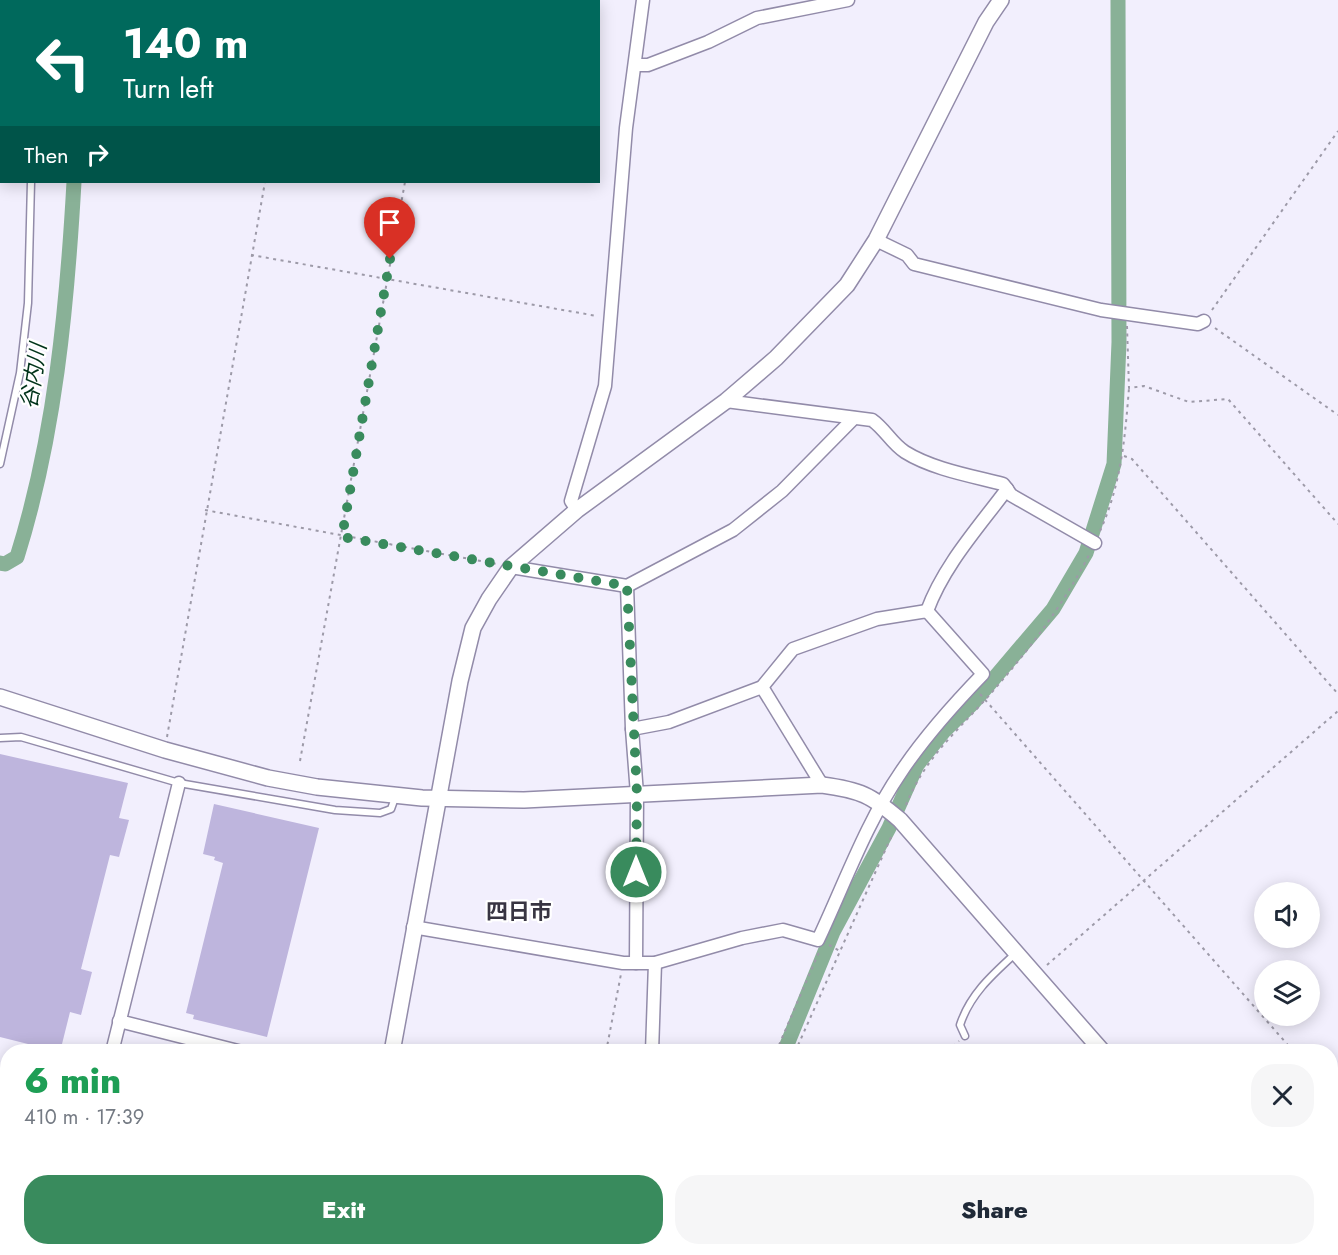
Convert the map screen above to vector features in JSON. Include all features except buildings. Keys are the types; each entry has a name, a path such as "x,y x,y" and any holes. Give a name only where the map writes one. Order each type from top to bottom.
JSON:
{"street":[{"path":"577,510 571,501 605,386 626,128 643,0"},
{"path":"636,64 648,65 688,50 757,18 848,0"},
{"path":"393,1044 436,800 473,628 489,599 511,567 577,510 726,400 776,358 847,285 876,240 981,32 1001,0"},
{"path":"876,240 908,255 914,264 1121,313 1198,324 1204,321"},
{"path":"726,400 872,420 879,424 904,452 954,472 1003,484 1011,495 1095,543"},
{"path":"511,567 627,586 733,530 782,491 854,418"},
{"path":"927,611 935,590 951,565 1007,489"},
{"path":"627,586 632,729 637,794 636,963"},
{"path":"413,927 623,963 655,963 742,938 783,930 818,940 892,813 900,773 944,714 983,674 927,611"},
{"path":"632,729 669,722 762,687 793,649 877,619 927,611"},
{"path":"762,687 822,785"},
{"path":"0,697 165,750 268,778 317,787 436,800 524,801 822,785 858,790 892,813 1096,1044"},
{"path":"114,1044 179,783"},
{"path":"652,1044 655,963"},
{"path":"119,1021 210,1044"}],"lane":[{"path":"0,464 20,373 28,303 31,183"},
{"path":"0,738 21,737 179,783 335,810 380,813 391,809 396,795"},
{"path":"965,1036 960,1024 974,996 989,977 1016,952"}],"path":[{"path":"1338,131 1204,321 1338,415"},
{"path":"165,750 205,510 265,183"},
{"path":"300,761 405,183"},
{"path":"251,255 611,318"},
{"path":"798,1044 892,813 941,746 985,699 1043,630 1070,591 1110,510 1124,456 1129,388 1121,313"},
{"path":"1129,388 1144,386 1189,402 1228,399 1338,524"},
{"path":"1124,456 1132,459 1338,694"},
{"path":"205,510 511,567"},
{"path":"972,685 1286,1044"},
{"path":"1036,974 1338,711"},
{"path":"779,1044 814,965 820,948 818,940"},
{"path":"608,1044 623,963"},
{"path":"956,1044 965,1036"}],"waterway":[{"path":"787,1044 833,932 889,828 917,765 944,731 974,702 1053,609 1086,553 1114,464 1119,342 1118,0"},
{"name":"谷内川","path":"0,563 5,564 17,557 41,465 63,324 74,183"}],"district":[{"name":"四日市","path":"519,911"}],"route":[{"path":"390,259 342,537 627,586 632,729 637,794 636,872"}]}
